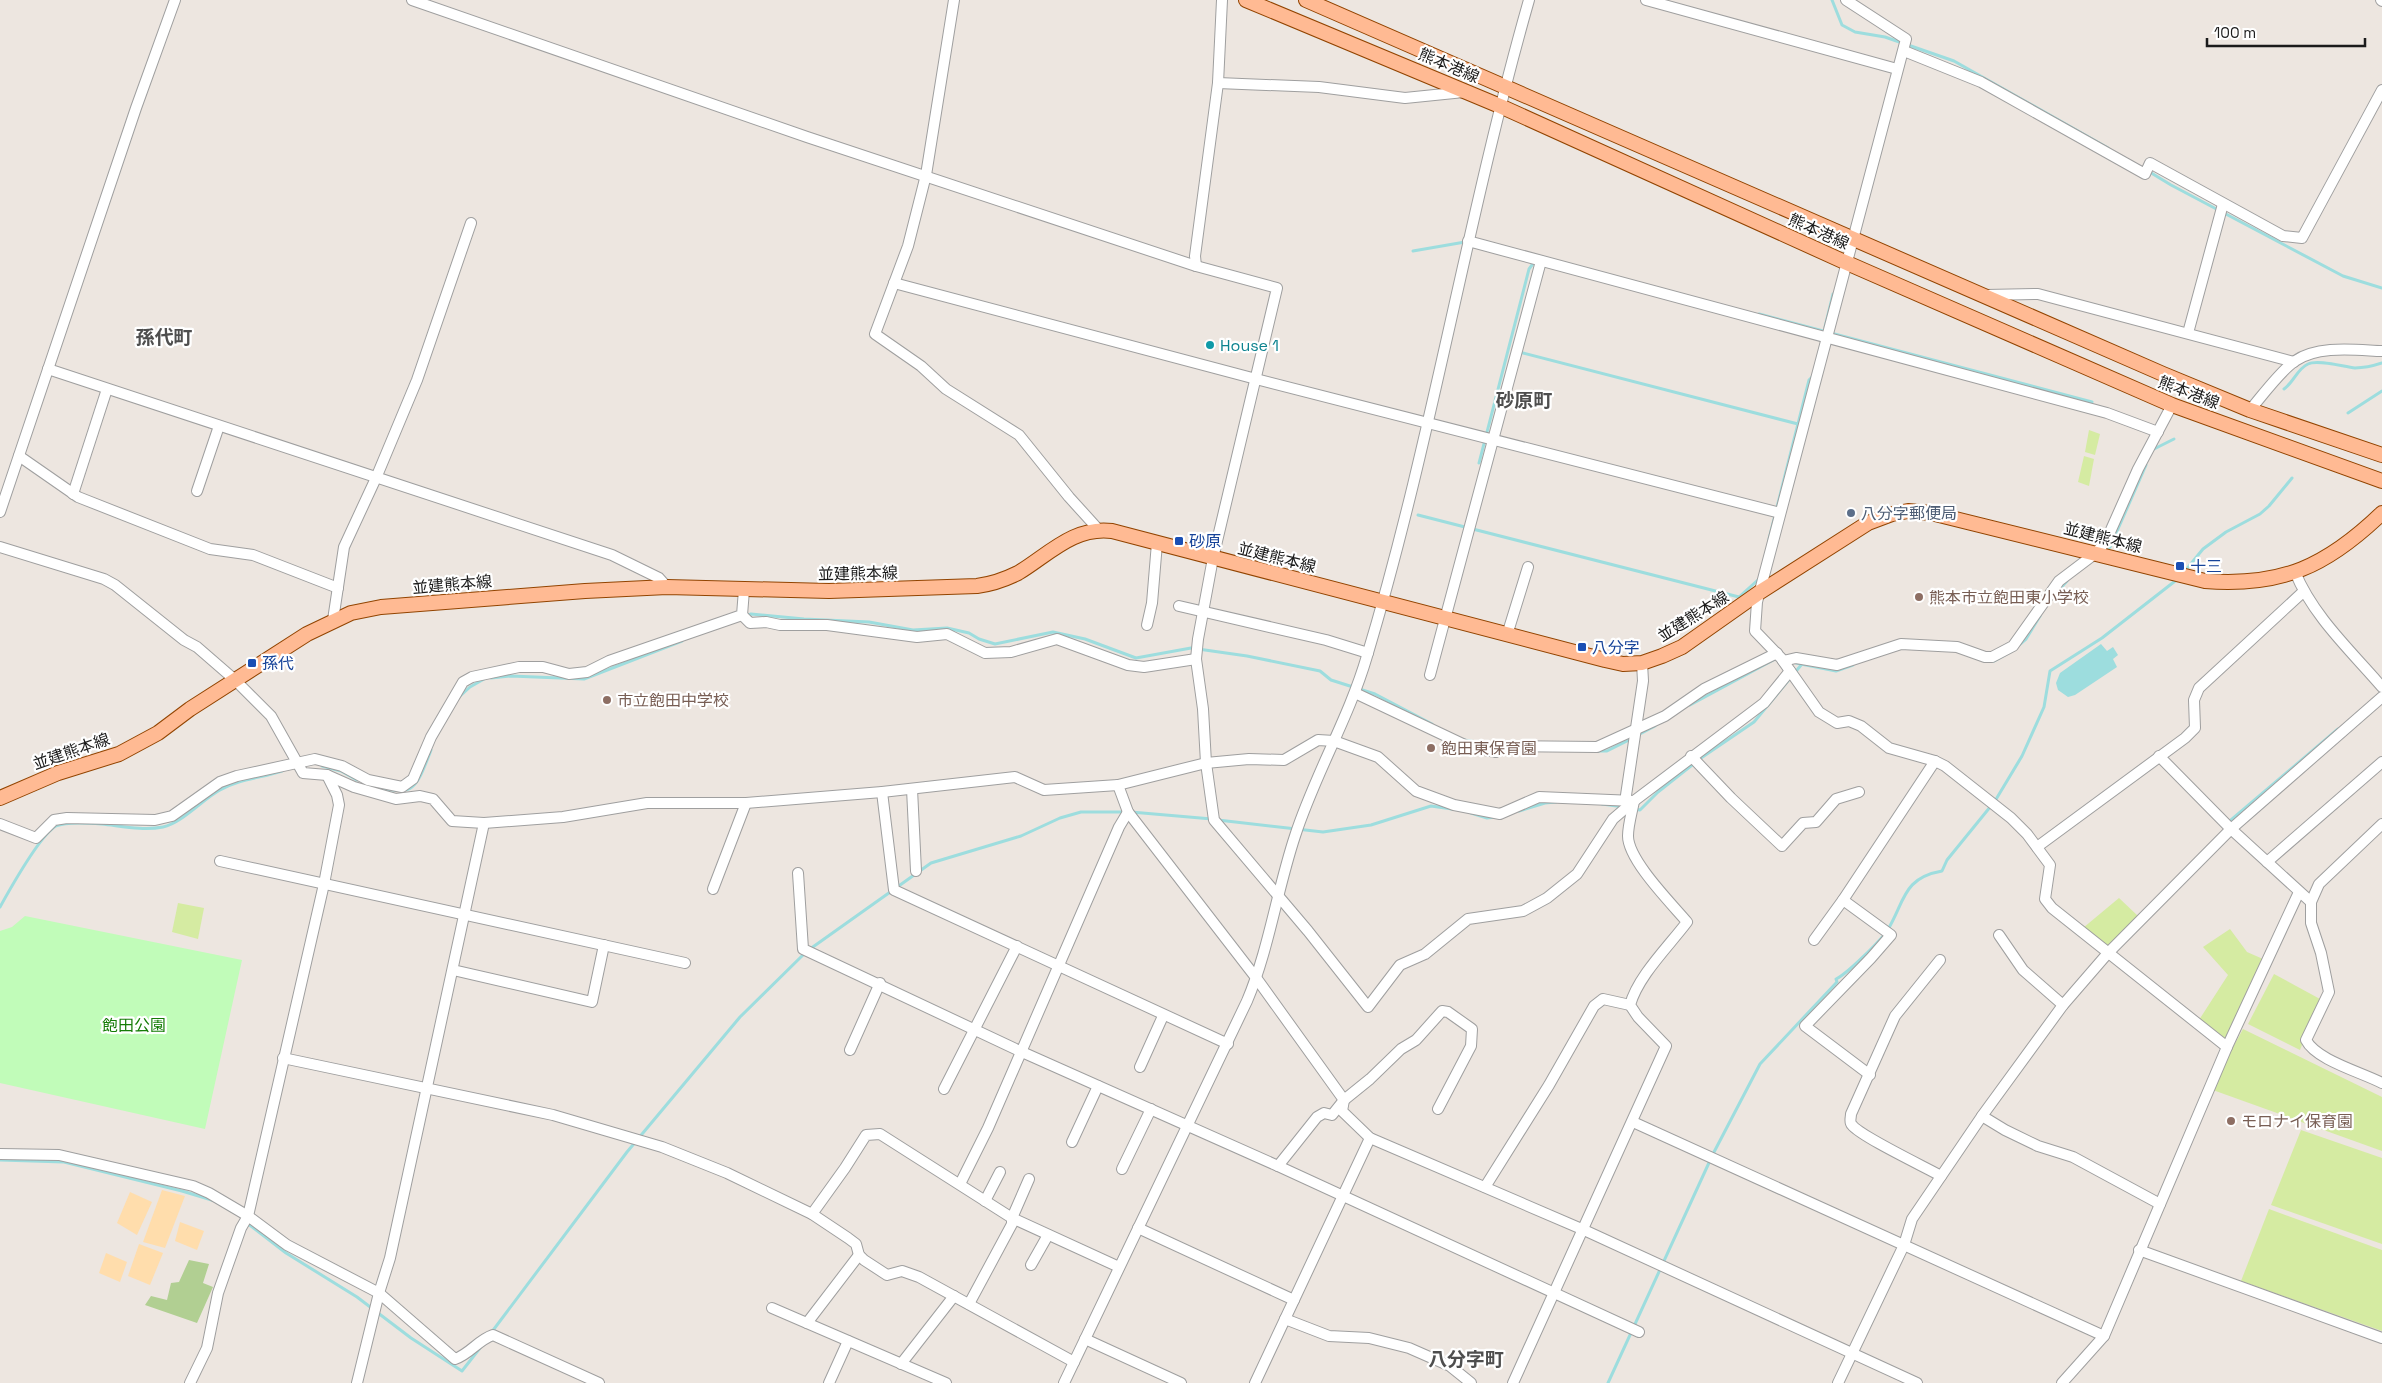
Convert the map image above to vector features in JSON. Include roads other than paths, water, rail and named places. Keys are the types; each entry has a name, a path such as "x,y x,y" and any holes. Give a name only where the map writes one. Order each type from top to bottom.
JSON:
{"main road":[{"name":"熊本港線","path":"1246,0 1468,92 1847,263 2172,405 2382,481"},
{"name":"熊本港線","path":"1306,0 1852,240 2250,410 2382,455"},
{"name":"並建熊本線","path":"0,798 58,773 119,754 158,733 235,680 333,620 352,613 381,607 585,591 668,587 850,591 977,586 995,583 1018,572 1074,536 1098,529 1623,664 1642,663 1682,647 1760,592 1868,523 1892,514 1908,511 1932,512 2182,575 2212,581 2248,581 2274,580 2336,552 2382,513"}],"street":[{"path":"0,512 136,108 175,0"},
{"path":"412,0 807,137 1196,266 1277,288 1213,558 1196,659 1203,709 1206,763 1214,820 1368,1007 1400,965 1425,954 1468,919 1523,911 1547,898 1576,874 1613,820 1630,801 1764,703 1790,672"},
{"path":"954,0 926,175 908,246 875,334 921,366 946,388 1019,435 1068,498 1098,529"},
{"path":"1196,266 1195,256 1218,84 1222,0"},
{"path":"1064,1383 1228,1044 1257,978 1278,897 1303,813 1355,693 1382,603 1427,423 1500,106 1529,0"},
{"path":"1646,0 1897,69"},
{"path":"1846,0 1906,38 1828,338 1780,513 1760,592 1755,616 1755,631 1780,657 1819,712 1837,723 1849,721 1861,726 1889,748 1935,761 1945,766 2011,818 2050,865 2045,887 2045,899 2052,908 2227,1047"},
{"path":"1904,51 1981,82 2145,174 2150,163 2283,236 2302,238 2382,90"},
{"path":"1218,84 1319,87 1405,98 1468,92"},
{"path":"2188,333 2223,204"},
{"path":"333,620 344,547 376,478 417,380 471,223"},
{"path":"1468,241 2107,413 2158,432"},
{"path":"1430,675 1541,261"},
{"path":"894,283 1494,441 1780,513"},
{"path":"1980,295 2038,294 2294,362"},
{"path":"2250,410 2294,362 2310,354 2346,350 2382,351"},
{"path":"48,369 612,555 660,578 668,587"},
{"path":"73,494 107,389"},
{"path":"1355,693 1470,747 1496,752 1505,746 1597,747 1665,716 1704,689 1780,657 1837,665 1901,644 1958,647 1986,657 1992,657 2013,646 2059,581 2096,553 2106,542 2138,469 2172,405"},
{"path":"197,491 219,426"},
{"path":"19,456 73,494 210,549 253,555 338,588"},
{"path":"1147,625 1152,603 1156,543"},
{"path":"0,547 104,579 115,585 184,640 197,648 235,680 271,716 303,773 328,776 354,787 396,799 420,796 433,799 452,821 484,823 563,817 647,803 746,803 882,792 1015,777 1044,790 1118,785 1206,763 1249,759 1284,760 1318,740 1334,740 1378,756 1416,791 1454,805 1500,814 1539,797 1630,801"},
{"path":"1508,635 1528,567"},
{"path":"2295,572 2303,592 2382,687"},
{"path":"744,590 742,615 750,623 827,625 917,637 947,634 984,653 1012,652 1057,639 1128,665 1144,666 1196,659"},
{"path":"2037,847 2185,738 2195,728 2194,700 2199,688 2303,592"},
{"path":"1179,606 1326,640 1368,653"},
{"path":"0,824 36,838 54,820 67,818 155,820 172,816 220,782 237,776 315,759 342,766 368,780 402,787 413,779 431,737 464,682 472,678 519,667 543,668 569,674 587,672 609,661 742,615"},
{"path":"1630,1005 1638,987 1687,922 1646,874 1635,856 1628,837 1636,730 1643,681 1642,663"},
{"path":"1838,1383 1904,1245 1912,1219 1982,1116 2063,1005 2108,953 2231,829 2382,697"},
{"path":"1691,756 1731,798 1782,846 1803,823 1816,822 1836,799 1859,792"},
{"path":"2159,756 2231,829 2311,902"},
{"path":"1814,940 1843,900 1935,761"},
{"path":"2267,862 2382,762"},
{"path":"190,1383 207,1348 218,1293 248,1216 324,884 339,805 328,776"},
{"path":"1118,785 1128,812 1257,978 1344,1100 1342,1111 1370,1138 1584,1230 1917,1383"},
{"path":"912,788 916,871"},
{"path":"882,792 894,890 1163,1016 1228,1044"},
{"path":"714,889 746,803"},
{"path":"960,1184 988,1128 1119,827 1128,812"},
{"path":"357,1383 379,1293 390,1258 428,1090 484,823"},
{"path":"2382,824 2319,884 2311,902 2311,923 2321,953 2330,992 2306,1040 2310,1048 2322,1055 2382,1083"},
{"path":"220,861 465,913 685,963"},
{"path":"798,873 804,949 880,983 1022,1052 1189,1125 1639,1332"},
{"path":"2062,1383 2104,1336 2227,1047 2299,892"},
{"path":"1843,900 1891,935 1804,1026 1870,1075"},
{"path":"1999,935 2023,970 2063,1005"},
{"path":"453,970 592,1002 604,945"},
{"path":"944,1089 1017,946"},
{"path":"1940,960 1895,1016 1851,1114 1850,1122 1852,1126 1941,1176"},
{"path":"850,1050 880,983"},
{"path":"1485,1188 1550,1085 1594,1006 1603,999 1630,1005 1666,1046 1513,1383"},
{"path":"1278,1166 1317,1117 1324,1112 1332,1115 1344,1100 1370,1079 1400,1048 1416,1040 1442,1011 1448,1012 1472,1029 1471,1046 1438,1109"},
{"path":"1140,1067 1163,1016"},
{"path":"283,1058 553,1115 662,1147 727,1173 812,1214 856,1244 859,1255 887,1274 902,1271 909,1273 1074,1362"},
{"path":"1072,1142 1098,1086"},
{"path":"1122,1169 1151,1109"},
{"path":"1982,1116 2038,1146 2073,1157 2160,1204"},
{"path":"1633,1122 2104,1336"},
{"path":"812,1214 866,1135 870,1133 880,1134 1012,1218 1119,1267"},
{"path":"1255,1383 1370,1138"},
{"path":"0,1154 58,1154 193,1186 248,1216 287,1245 379,1293 455,1359 466,1356 484,1338 493,1335 599,1383"},
{"path":"985,1201 1000,1172"},
{"path":"969,1304 1012,1224 1012,1218 1029,1179"},
{"path":"1138,1228 1294,1300"},
{"path":"1031,1265 1048,1235"},
{"path":"2139,1250 2382,1338"},
{"path":"807,1323 859,1255"},
{"path":"901,1364 954,1296"},
{"path":"772,1308 946,1383"},
{"path":"1285,1319 1329,1336 1369,1338 1409,1348 1450,1366 1471,1383"},
{"path":"1085,1339 1181,1383"},
{"path":"828,1383 848,1341"}],"water":[{"path":"2101,644 2107,651 2113,647 2118,655 2113,659 2117,667 2075,695 2068,697 2058,690 2056,683 2060,673"}],"waterway":[{"path":"1832,0 1842,25 1855,32 1885,37 1954,61 2108,148"},
{"path":"2148,171 2343,276 2382,288"},
{"path":"1413,251 1465,242"},
{"path":"1479,463 1529,269 1535,261"},
{"path":"1825,327 1833,294"},
{"path":"1759,314 2092,402"},
{"path":"1523,353 1798,424"},
{"path":"2284,389 2301,369 2308,364 2324,363 2355,368 2369,367 2382,363"},
{"path":"1769,539 1809,380 1812,377"},
{"path":"2348,413 2382,391"},
{"path":"2152,450 2174,439"},
{"path":"2105,552 2110,547 2146,465"},
{"path":"2185,571 2203,549 2226,532 2260,514 2292,478"},
{"path":"1418,515 1739,597 1759,579"},
{"path":"1608,1383 1713,1154 1760,1064 1837,982 1836,979 1855,964 1883,936 1912,885 1929,874 1942,871 1947,860 1995,801 2022,756 2044,707 2050,671 2102,638 2179,578"},
{"path":"2058,591 2067,581"},
{"path":"746,616 751,614 869,622 913,630 947,628 969,633 979,639 995,644 1053,632 1085,639 1136,658 1191,648 1247,656 1320,671 1331,680 1375,694 1432,724"},
{"path":"2019,645 2026,639 2040,616"},
{"path":"491,678 511,676 584,679 682,641"},
{"path":"1994,661 2012,651"},
{"path":"1690,705 1777,658"},
{"path":"1796,663 1836,671 1853,665"},
{"path":"1635,809 1640,810 1658,792 1701,758 1754,722 1802,664"},
{"path":"459,697 470,687 484,679"},
{"path":"1638,735 1655,726"},
{"path":"2231,820 2338,729"},
{"path":"1597,751 1607,751 1633,738"},
{"path":"1464,740 1500,746"},
{"path":"367,785 394,790 410,788 420,776 431,750"},
{"path":"322,766 341,771 357,780"},
{"path":"0,907 34,851 49,831 56,826 66,823 79,823 140,828 163,827 178,821 213,794 227,786 282,771"},
{"path":"1519,811 1545,803 1556,802"},
{"path":"1602,804 1624,807"},
{"path":"1218,820 1323,832 1371,825 1431,806 1452,809"},
{"path":"810,949 931,863 1021,836 1060,818 1081,812 1125,812"},
{"path":"1131,812 1212,819"},
{"path":"1471,813 1487,818 1496,817"},
{"path":"491,1333 627,1152 740,1017 805,953"},
{"path":"0,1160 64,1162 182,1191 215,1201 233,1212"},
{"path":"247,1223 286,1253 357,1297 411,1338 462,1371 480,1348"}],"place":[{"name":"House 1","path":"1210,345"},
{"name":"八分字郵便局","path":"1851,513"},
{"name":"砂原","path":"1179,541"},
{"name":"十三","path":"2180,566"},
{"name":"熊本市立飽田東小学校","path":"1919,597"},
{"name":"八分字","path":"1582,647"},
{"name":"孫代","path":"252,663"},
{"name":"市立飽田中学校","path":"607,700"},
{"name":"飽田東保育園","path":"1431,748"},
{"name":"モロナイ保育園","path":"2231,1121"}],"district":[{"name":"孫代町","path":"164,337"},
{"name":"砂原町","path":"1524,400"},
{"name":"八分字町","path":"1466,1359"}],"park label":[{"name":"飽田公園","path":"134,1025"}]}
